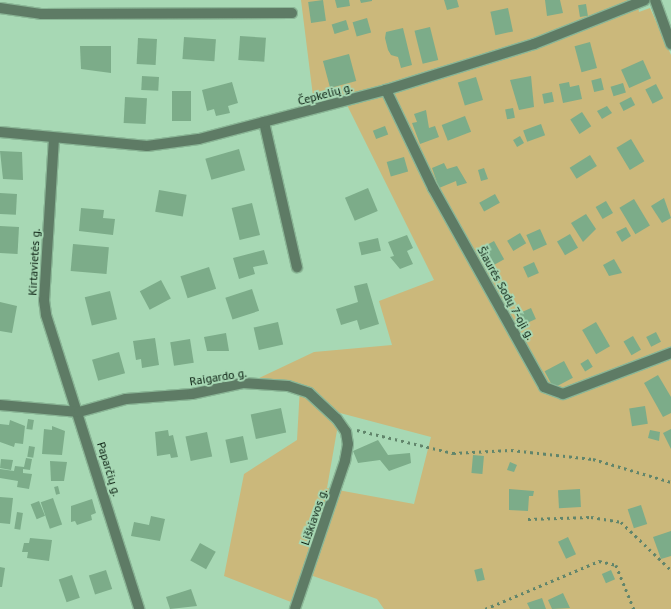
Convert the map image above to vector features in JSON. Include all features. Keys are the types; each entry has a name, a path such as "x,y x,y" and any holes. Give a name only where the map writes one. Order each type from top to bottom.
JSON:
{"street":[{"name":"Čepkelių g.","path":"0,132 147,146 199,139 386,90 534,44 645,0"},
{"path":"655,0 671,44"},
{"path":"0,8 41,14 292,13"},
{"name":"Šiaurės Sodų 7-oji g.","path":"386,90 433,188 544,387 563,394 671,353"},
{"path":"264,122 297,267"},
{"name":"Kirtavietės g.","path":"54,138 44,300 46,315 79,412"},
{"name":"Raigardo g.","path":"79,412 126,399 192,394 252,384 288,386 309,393 346,432"},
{"path":"0,404 79,412"},
{"name":"Paparčių g.","path":"79,412 139,609"},
{"name":"Liškiavos g.","path":"295,609 345,461 348,444 346,432"}],"path":[{"path":"346,432 358,430 453,453 511,450 555,453 593,459 671,482"},
{"path":"528,519 591,516 621,522 671,570"},
{"path":"485,609 600,561 616,565 634,609"}],"shaded area":[{"path":"301,0 637,0 639,12 650,8 671,55 671,609 384,609 377,599 302,572 291,602 224,576 244,474 297,440 300,387 257,379 314,352 392,345 379,301 434,280 343,97 314,104","holes":["340,413 431,437 414,504 327,488"]}],"building":[{"path":"323,0 326,21 311,23 308,2"},
{"path":"335,0 349,0 350,6 337,8"},
{"path":"360,0 372,0 372,1 361,3"},
{"path":"444,0 457,0 459,7 447,10"},
{"path":"545,0 560,0 563,13 547,16"},
{"path":"586,4 588,16 580,17 578,5"},
{"path":"508,8 513,31 495,35 490,12"},
{"path":"367,18 371,32 357,37 353,22"},
{"path":"346,20 349,30 335,34 332,24"},
{"path":"430,27 438,60 423,64 414,31"},
{"path":"403,28 412,65 401,68 398,57 391,55 388,50 385,38 386,32"},
{"path":"240,36 266,38 264,62 238,60"},
{"path":"184,37 216,39 214,61 182,59"},
{"path":"138,38 157,39 156,65 137,64"},
{"path":"590,42 597,68 582,72 575,46"},
{"path":"80,46 111,46 111,73 81,69"},
{"path":"349,54 356,81 330,88 323,61"},
{"path":"643,60 651,78 629,88 621,70"},
{"path":"142,76 159,77 158,91 141,90"},
{"path":"531,76 534,107 519,110 510,80"},
{"path":"476,77 483,100 465,106 458,83"},
{"path":"601,78 604,90 594,92 591,80"},
{"path":"232,82 238,103 228,106 230,113 216,116 214,109 207,111 202,90"},
{"path":"569,82 570,87 579,85 582,99 563,103 559,84"},
{"path":"623,83 626,93 613,96 611,87"},
{"path":"656,84 663,98 653,104 645,89"},
{"path":"172,91 191,91 191,121 172,121"},
{"path":"552,92 554,102 544,104 542,94"},
{"path":"125,97 147,98 146,124 124,123"},
{"path":"631,97 635,105 624,111 619,103"},
{"path":"607,106 612,113 602,119 597,111"},
{"path":"513,108 515,118 507,119 505,110"},
{"path":"426,110 429,128 435,126 439,137 420,144 412,123 417,122 414,114"},
{"path":"582,112 591,126 580,134 570,120"},
{"path":"465,116 471,132 448,141 442,125"},
{"path":"541,124 545,135 527,142 523,130"},
{"path":"385,126 388,134 376,139 373,131"},
{"path":"520,136 524,143 517,147 513,140"},
{"path":"631,139 644,161 630,170 616,148"},
{"path":"239,149 245,170 211,180 205,159"},
{"path":"0,151 22,152 23,180 3,179"},
{"path":"590,155 597,166 577,179 570,168"},
{"path":"404,157 408,171 391,176 387,162"},
{"path":"444,163 447,169 457,166 467,183 457,186 456,181 439,188 432,168"},
{"path":"484,168 488,179 481,181 478,170"},
{"path":"368,188 378,211 355,221 345,198"},
{"path":"159,190 187,195 183,217 155,212"},
{"path":"0,193 17,194 16,215 0,214"},
{"path":"495,194 500,203 484,211 479,203"},
{"path":"664,198 671,218 662,223 651,206"},
{"path":"634,199 650,226 635,234 619,208"},
{"path":"606,201 613,213 603,219 596,207"},
{"path":"252,203 260,235 240,240 232,208"},
{"path":"81,208 104,210 103,218 115,219 113,235 79,231"},
{"path":"586,214 596,229 583,242 571,223"},
{"path":"0,226 19,227 18,254 0,253"},
{"path":"626,227 631,236 622,242 616,232"},
{"path":"540,229 547,245 533,251 526,235"},
{"path":"520,233 526,243 513,251 507,241"},
{"path":"570,234 578,248 565,255 557,242"},
{"path":"407,235 413,248 407,251 413,264 400,269 390,257 394,256 388,242"},
{"path":"378,238 381,251 361,255 359,242"},
{"path":"494,241 504,259 487,269 477,251"},
{"path":"73,244 109,247 107,274 71,271"},
{"path":"264,250 268,264 253,267 255,274 239,279 233,258"},
{"path":"614,259 622,273 609,276 603,265"},
{"path":"534,262 539,273 528,278 523,267"},
{"path":"209,267 216,289 188,298 180,276"},
{"path":"161,280 171,299 150,310 140,291"},
{"path":"367,283 379,324 360,330 357,320 341,325 336,309 358,302 354,286"},
{"path":"252,289 259,311 232,320 225,298"},
{"path":"110,291 117,319 92,325 85,297"},
{"path":"0,302 17,306 12,333 0,331"},
{"path":"531,308 536,319 523,325 518,314"},
{"path":"278,322 283,344 259,350 254,328"},
{"path":"596,322 610,346 596,354 582,330"},
{"path":"656,332 661,342 651,347 646,337"},
{"path":"226,333 229,351 207,351 204,337"},
{"path":"633,336 641,350 631,355 623,342"},
{"path":"155,338 159,365 142,368 141,359 136,360 133,341"},
{"path":"190,339 194,363 174,366 170,342"},
{"path":"119,352 125,373 98,381 92,360"},
{"path":"588,359 593,367 585,371 580,364"},
{"path":"564,361 573,378 553,388 545,371"},
{"path":"658,375 671,397 671,413 663,417 644,383"},
{"path":"645,406 648,424 632,426 629,409"},
{"path":"281,408 286,432 256,439 251,414"},
{"path":"28,419 34,420 32,430 26,429"},
{"path":"10,420 25,426 23,444 15,443 14,447 0,442 0,424 9,425"},
{"path":"52,426 65,431 62,455 42,454 44,429 52,430"},
{"path":"671,429 671,449 663,433"},
{"path":"168,430 169,436 173,435 178,457 171,458 170,454 157,456 155,432"},
{"path":"650,430 660,432 659,441 648,438"},
{"path":"207,432 212,456 191,461 185,437"},
{"path":"243,436 248,459 230,463 225,440"},
{"path":"378,440 388,455 410,453 411,463 389,471 380,460 358,463 353,451"},
{"path":"29,446 35,447 33,458 27,457"},
{"path":"473,455 484,456 482,474 471,473"},
{"path":"26,458 32,459 30,470 23,469 23,473 32,474 29,489 17,487 18,481 0,478 0,469 14,471 15,466 24,467"},
{"path":"1,459 13,460 11,470 0,468"},
{"path":"50,461 67,462 64,481 51,481"},
{"path":"510,462 517,465 514,472 507,470"},
{"path":"58,486 60,494 56,495 54,487"},
{"path":"509,489 534,491 533,496 529,496 528,511 509,510"},
{"path":"580,489 581,507 559,508 558,490"},
{"path":"0,497 13,498 10,524 0,523"},
{"path":"53,498 62,524 50,529 41,502"},
{"path":"92,499 96,513 91,515 92,520 77,525 75,521 71,522 71,506"},
{"path":"39,501 45,516 37,519 31,504"},
{"path":"641,505 647,524 634,528 628,509"},
{"path":"17,512 23,513 20,530 14,529"},
{"path":"151,516 165,519 160,541 131,536 134,522 149,525"},
{"path":"671,531 671,556 661,559 653,537"},
{"path":"568,537 576,554 566,559 558,542"},
{"path":"30,538 52,540 49,561 27,558 28,552 22,552 24,543 29,543"},
{"path":"200,543 216,552 206,569 190,560"},
{"path":"0,567 5,568 2,587 0,587"},
{"path":"482,568 485,580 477,582 474,570"},
{"path":"106,570 112,589 95,595 89,576"},
{"path":"611,570 615,579 606,583 602,574"},
{"path":"72,575 80,598 67,602 59,580"},
{"path":"191,589 197,606 170,609 166,597"},
{"path":"563,593 570,608 552,609 548,600"},
{"path":"542,598 546,609 530,609 527,603"}]}
